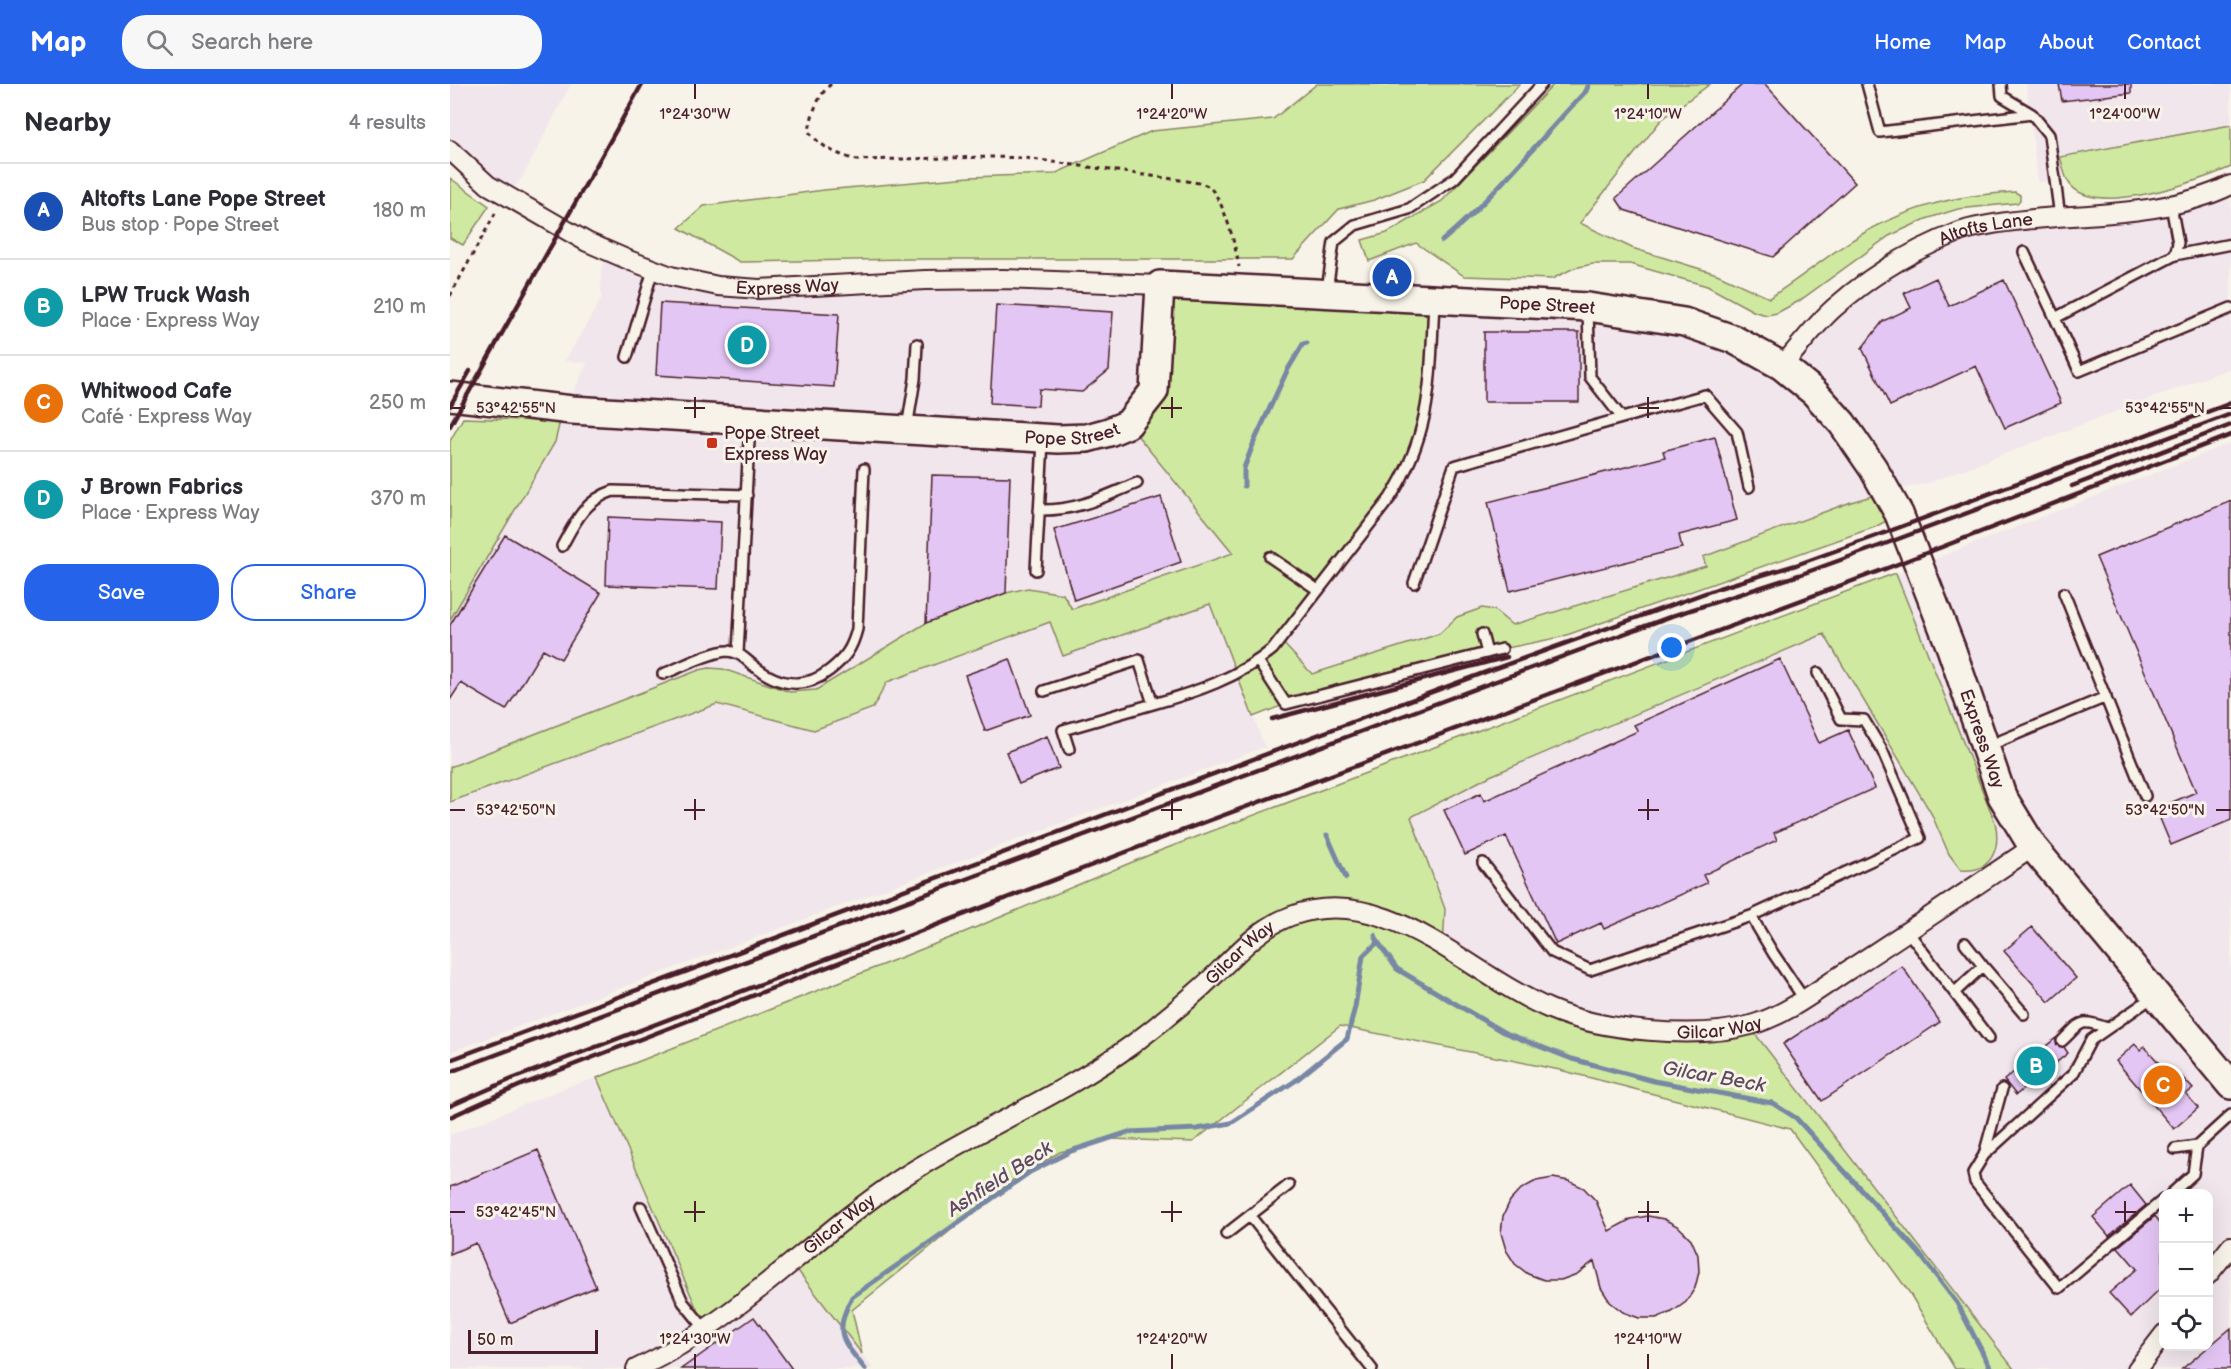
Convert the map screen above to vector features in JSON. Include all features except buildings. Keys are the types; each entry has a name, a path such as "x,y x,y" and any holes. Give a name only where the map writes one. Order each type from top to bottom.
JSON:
{"street":[{"name":"Express Way","path":"450,150 488,185 587,242 653,270 718,286 759,289 925,280 992,279 1160,285"},
{"name":"Altofts Lane","path":"1782,366 1832,309 1869,280 1911,254 1964,231 2023,220 2097,215 2171,205 2231,185"},
{"name":"Pope Street","path":"450,396 572,410 1043,438 1087,438 1128,424 1154,391 1160,285 1588,307 1684,322 1733,339 1782,366"},
{"name":"Express Way","path":"1782,366 1814,392 1842,423 1873,468 1899,514 1951,648 2002,796 2033,847 2231,1085"},
{"name":"Gilcar Way","path":"636,1369 680,1347 745,1302 825,1236 897,1181 964,1141 1053,1095 1131,1046 1200,989 1257,936 1270,926 1290,916 1311,910 1334,908 1355,909 1393,919 1482,973 1550,1009 1582,1020 1649,1032 1726,1030 1749,1026 1804,999 2033,847"},
{"path":"2213,1269 2231,1246"},
{"path":"2136,1369 2159,1339"}],"lane":[{"path":"1327,294 1334,242 1355,225 1409,209 1454,179 1542,84"},
{"path":"1867,84 1880,132 2032,114"},
{"path":"2001,84 2002,96 2032,114 2049,135 2060,217"},
{"path":"2171,205 2178,243 2175,255"},
{"path":"2055,318 2175,255 2231,244"},
{"path":"2024,252 2079,371 2231,308"},
{"path":"627,357 653,270"},
{"path":"1069,749 1063,730 1178,697 1228,678 1258,661 1273,649 1404,477 1423,430 1428,399 1434,300"},
{"path":"1588,307 1590,377 1622,418"},
{"path":"907,430 915,379 916,345"},
{"path":"1414,583 1454,466 1705,395 1737,432 1749,487"},
{"path":"738,653 750,421"},
{"path":"1036,570 1043,438"},
{"path":"663,674 717,653 738,653 756,668 794,685 810,682 846,657 853,646 857,629 864,469"},
{"path":"1039,510 1056,511 1083,506 1137,483"},
{"path":"562,546 582,511 594,500 613,491 747,495"},
{"path":"1270,556 1318,590"},
{"path":"2064,593 2145,795"},
{"path":"1482,634 1487,653"},
{"path":"1258,661 1286,704 1502,649"},
{"path":"1044,691 1139,660 1152,704"},
{"path":"1483,863 1552,952 1590,970 1751,916 1920,838 1882,750 1864,720 1841,718 1818,673"},
{"path":"1986,747 2106,697"},
{"path":"1751,916 1804,999"},
{"path":"1908,932 1989,1038"},
{"path":"1965,943 2024,1014"},
{"path":"1955,992 1983,966"},
{"path":"1984,1155 2073,1074 2091,1040 2156,994"},
{"path":"2062,1041 2083,1022 2107,1028"},
{"path":"2002,1089 1984,1155 1973,1173 1975,1182 2059,1288 2159,1203"},
{"path":"2175,1149 2197,1146 2231,1115"},
{"path":"2176,1189 2193,1174 2197,1146"},
{"path":"1226,1234 1289,1185"},
{"path":"641,1207 683,1302 706,1330"},
{"path":"1250,1216 1372,1369"}],"path":[{"path":"831,84 820,97 809,132 818,143 840,155 857,160 1025,158 1187,181 1209,187 1225,215 1244,289"},
{"path":"450,296 506,196"}],"shaded area":[{"path":"450,84 571,84 522,178 506,196 450,150"},
{"path":"2026,84 2231,84 2231,125 2061,157 2066,176 2038,183"},
{"path":"2231,185 2231,368 1928,483 1851,502 1704,556 1707,566 1512,625 1494,610 1482,608 1458,617 1439,634 1312,675 1280,640 1434,300 1588,307 1782,366 1832,309 1964,231 2060,217"},
{"path":"609,252 718,286 1160,285 1154,391 1128,424 1234,553 1071,609 926,623 816,690 790,693 723,669 699,670 450,767 450,620 555,442 560,421 587,363 565,361 601,299 601,270"},
{"path":"2231,443 2231,1369 2014,1369 1802,1094 1582,1020 1443,948 1411,816 1490,776 1825,633 1931,813 1949,854 1995,822 1896,574"},
{"path":"1210,604 1265,747 450,1052 450,802 717,704 814,730 873,708 886,682 1051,622 1064,656"},
{"path":"597,1078 705,1330 792,1263 874,1369 450,1369 450,1135 572,1085"}],"green space":[{"path":"1317,84 1520,84 1424,180 1374,200 1339,209 1293,259 908,259 740,262 679,228 704,206 824,190 970,177 1054,174 1152,131 1273,119"},
{"path":"1554,84 1710,84 1661,120 1580,223 1632,248 1717,274 1769,298 1840,248 1901,215 1948,200 1980,195 2015,192 2020,195 2020,200 2017,203 1958,209 1926,219 1889,236 1799,301 1777,313 1767,315 1755,312 1707,286 1630,264 1593,264 1574,268 1552,279 1464,276 1416,243 1369,261 1362,240 1387,233 1442,201"},
{"path":"2231,125 2231,167 2172,188 2147,194 2100,198 2082,193 2067,180 2060,157"},
{"path":"450,178 489,206 463,245 450,238"},
{"path":"1160,285 1434,300 1428,399 1404,477 1280,640 1312,674 1439,634 1457,617 1482,608 1494,610 1512,625 1706,566 1703,557 1851,502 1886,492 1899,514 1875,527 1561,637 1502,649 1286,704 1253,717 1210,604 1063,656 1050,622 887,682 873,708 814,730 717,704 450,802 450,767 699,670 723,669 790,692 816,690 926,623 1006,593 1028,588 1063,594 1072,609 1233,553 1128,424 1154,391"},
{"path":"463,418 560,421 555,442 450,620 450,441"},
{"path":"1896,574 1995,822 1997,841 1995,849 1987,863 1980,867 1961,870 1949,854 1931,813 1824,634 1490,776 1411,817 1445,909 1443,948 1582,1020 1749,1026 2014,1369 1955,1369 1909,1292 1790,1129 1560,1070 1340,1026 1193,1142 1111,1139 1060,1152 1018,1176 852,1310 862,1354 792,1263 706,1330 597,1078 960,934 1154,853"}],"waterway":[{"path":"1442,241 1498,187 1586,91 1589,84"},
{"path":"1244,486 1244,468 1254,442 1287,371 1303,344 1307,343"},
{"path":"1327,835 1346,878"},
{"name":"Gilcar Beck","path":"1375,935 1397,969 1503,1032 1572,1059 1654,1081 1772,1103 1796,1118 1918,1252 1957,1303 1991,1369"},
{"name":"Ashfield Beck","path":"865,1369 843,1336 843,1319 852,1297 1030,1172 1071,1151 1129,1132 1197,1129 1231,1123 1295,1081 1347,1039 1363,956 1378,942"}],"railway":[{"path":"450,426 642,84"},
{"path":"450,406 470,371"},
{"path":"450,1060 1483,673 1719,588 1796,565 2231,403"},
{"path":"450,1072 1672,616 1799,575 2231,414"},
{"path":"2072,486 2231,425"},
{"path":"450,1117 521,1085 1173,834 1890,567 2231,435"},
{"path":"1272,719 1507,657"},
{"path":"450,1106 512,1079 900,931"}],"place":[{"name":"Altofts Lane Pope Street","path":"1392,277"},
{"name":"J Brown Fabrics","path":"747,345"},
{"name":"Pope Street Express Way","path":"712,443"},
{"name":"LPW Truck Wash","path":"2036,1066"},
{"name":"Whitwood Cafe","path":"2163,1085"}]}
